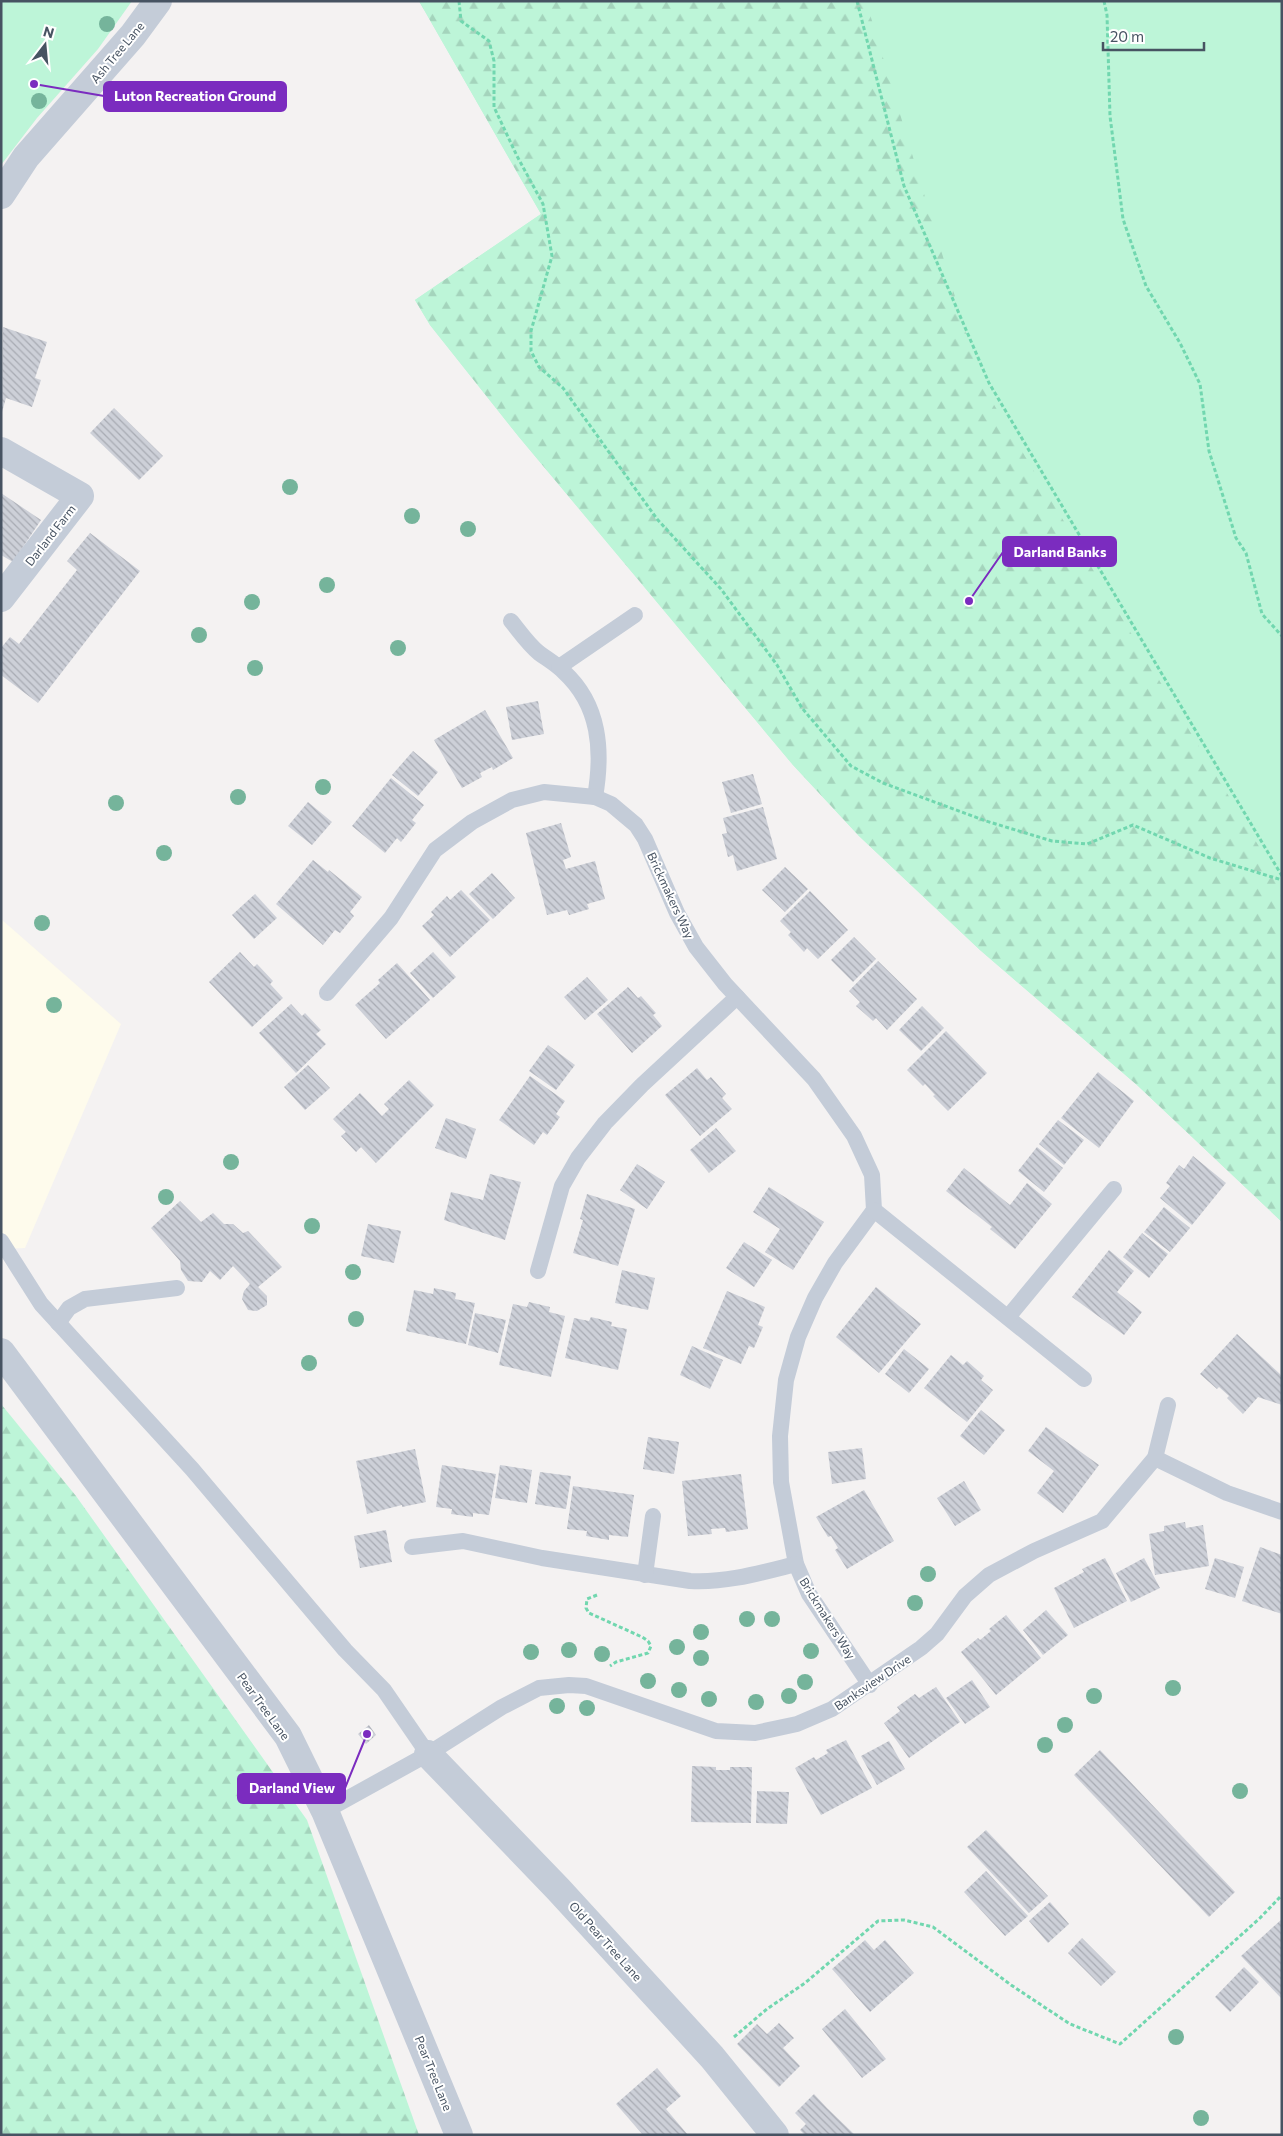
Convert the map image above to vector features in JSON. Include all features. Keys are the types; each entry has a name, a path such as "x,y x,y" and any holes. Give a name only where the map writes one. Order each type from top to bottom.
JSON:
{"street":[{"name":"Ash Tree Lane","path":"1,195 26,157 133,35 158,1"},
{"name":"Darland Farm","path":"1,451 80,496 1,598"},
{"name":"Pear Tree Lane","path":"1,1352 288,1736 325,1812 459,2135"},
{"name":"Old Pear Tree Lane","path":"428,1754 558,1889 712,2057 775,2135"}],"lane":[{"path":"559,667 635,615"},
{"path":"511,621 531,645 559,667 582,693 592,712 600,760 595,797"},
{"name":"Brickmakers Way","path":"327,993 391,918 435,850 472,822 512,800 544,792 595,797 611,804 623,813 641,832 690,937 715,973 814,1079 854,1136 872,1175 874,1210 835,1263 815,1298 798,1337 786,1380 780,1436 781,1482 796,1564 809,1594 870,1685"},
{"path":"538,1271 562,1186 578,1158 605,1123 737,997"},
{"path":"1008,1317 1114,1189"},
{"path":"874,1210 1084,1379"},
{"path":"1,1241 41,1304 192,1469 345,1650 384,1690 428,1754"},
{"path":"58,1323 69,1308 85,1300 177,1288"},
{"name":"Banksview Drive","path":"325,1812 428,1754 502,1707 539,1688 569,1685 586,1686 716,1731 755,1733 797,1724 832,1710 921,1648 937,1634 965,1596 989,1575 1034,1551 1102,1521 1155,1458 1168,1405"},
{"path":"1155,1458 1227,1493 1282,1512"},
{"path":"645,1575 653,1516"},
{"path":"412,1547 463,1541 542,1558 624,1572 712,1582 738,1578 796,1564"}],"path":[{"path":"459,1 462,21 489,42 494,61 494,107 517,156 544,204 552,256 532,331 531,351 539,367 563,388 657,519 721,589 777,665 802,708 851,766 883,783 986,821 1052,841 1087,844 1133,825 1210,858 1282,878"},
{"path":"857,1 904,186 989,383 1282,878"},
{"path":"1104,1 1107,15 1110,116 1123,219 1146,286 1180,342 1200,384 1208,451 1236,538 1246,554 1262,614 1282,636"},
{"path":"616,1662 648,1653 650,1644 642,1637 593,1616 589,1613 586,1604 590,1596 612,1596 619,1594 624,1572"},
{"path":"712,2057 767,2009 805,1983 878,1921 904,1920 933,1928 1011,1985 1070,2024 1120,2044 1260,1918 1282,1895"}],"shaded area":[{"path":"1,919 121,1024 25,1248 1,1249"}],"green space":[{"path":"1,1 132,1 98,49 37,118 1,165"},
{"path":"419,1 1282,1 1282,1222 1137,1085 980,950 859,836 793,765 519,437 430,325 415,300 541,214"},
{"path":"419,1 866,1 981,383 1282,885 1282,1222 1137,1085 980,950 859,836 793,765 519,437 430,325 415,300 541,214"},
{"path":"1,1404 76,1496 307,1820 419,2135 1,2135"}],"building":[{"path":"3,327 47,342 35,378 41,380 32,407 6,398 2,412"},
{"path":"114,408 163,456 139,480 90,433"},
{"path":"1,493 41,520 13,562 1,555"},
{"path":"90,533 140,571 38,703 1,675 1,648 10,637 19,644 77,570 67,561"},
{"path":"538,701 544,734 512,740 506,707"},
{"path":"485,710 513,758 493,770 492,767 480,773 482,777 462,788 434,740"},
{"path":"413,751 438,772 418,796 392,775"},
{"path":"753,774 762,804 731,813 722,782"},
{"path":"391,778 424,805 412,820 416,823 401,842 397,838 385,853 352,826"},
{"path":"308,802 332,822 312,845 288,826"},
{"path":"763,807 777,859 737,871 733,855 728,857 722,834 727,833 723,818"},
{"path":"561,823 571,857 563,860 566,869 595,861 605,899 587,904 589,909 569,915 567,910 547,915 526,833"},
{"path":"313,860 328,872 329,870 362,897 350,912 354,916 340,933 335,930 323,945 276,904"},
{"path":"785,867 808,889 785,912 762,890"},
{"path":"492,873 515,898 493,919 469,894"},
{"path":"461,890 490,920 450,957 422,926 434,915 431,912 447,896 450,900"},
{"path":"810,891 848,930 818,959 807,948 804,952 788,935 791,932 780,921"},
{"path":"255,894 277,918 254,939 232,915"},
{"path":"854,937 876,959 853,982 831,960"},
{"path":"240,952 254,967 257,964 273,981 270,984 283,998 252,1027 209,982"},
{"path":"433,952 456,977 433,998 410,973"},
{"path":"878,961 917,999 887,1030 876,1018 873,1021 856,1006 860,1002 849,991"},
{"path":"397,963 430,1000 386,1039 355,1005 380,983 378,980"},
{"path":"587,977 608,1000 585,1020 564,997"},
{"path":"628,987 638,998 641,996 656,1013 653,1015 662,1026 632,1053 597,1014"},
{"path":"291,1004 302,1016 305,1013 321,1030 316,1034 326,1044 296,1073 259,1033"},
{"path":"922,1006 944,1028 921,1051 899,1030"},
{"path":"946,1031 987,1073 948,1111 933,1096 935,1095 925,1084 923,1086 907,1070"},
{"path":"548,1045 575,1065 556,1090 529,1071"},
{"path":"308,1065 330,1088 305,1110 284,1087"},
{"path":"697,1068 707,1080 711,1077 726,1094 722,1098 732,1109 700,1136 665,1095"},
{"path":"1098,1072 1134,1101 1099,1148 1061,1118"},
{"path":"530,1076 565,1101 556,1114 560,1117 547,1135 543,1132 534,1145 499,1120"},
{"path":"409,1080 434,1105 376,1163 361,1147 356,1152 341,1136 346,1132 333,1119 360,1093 382,1116 389,1109 384,1104"},
{"path":"446,1118 476,1129 466,1159 435,1148"},
{"path":"1058,1120 1084,1140 1064,1165 1039,1144"},
{"path":"716,1128 736,1151 709,1173 690,1150"},
{"path":"1037,1147 1063,1168 1044,1192 1018,1171"},
{"path":"1193,1156 1226,1183 1192,1225 1160,1198 1170,1186 1166,1183 1179,1165 1184,1169"},
{"path":"637,1164 665,1182 647,1209 620,1190"},
{"path":"964,1168 1010,1205 1027,1183 1052,1204 1015,1249 990,1229 992,1227 946,1191"},
{"path":"490,1174 521,1182 505,1240 444,1220 451,1192 483,1200"},
{"path":"769,1187 824,1222 793,1270 765,1252 780,1229 753,1212"},
{"path":"587,1194 635,1209 618,1266 573,1253 583,1220 580,1219"},
{"path":"180,1201 201,1222 213,1213 224,1224 233,1224 243,1233 248,1231 282,1267 258,1287 267,1296 267,1305 257,1311 248,1310 242,1299 244,1291 250,1284 233,1266 220,1280 210,1271 202,1282 188,1281 181,1270 180,1261 151,1228"},
{"path":"1164,1207 1190,1228 1170,1252 1144,1232"},
{"path":"368,1224 401,1231 394,1263 361,1256"},
{"path":"1142,1233 1168,1254 1149,1278 1123,1257"},
{"path":"744,1242 772,1260 754,1287 726,1268"},
{"path":"1109,1250 1134,1271 1117,1292 1142,1312 1124,1335 1072,1297"},
{"path":"622,1270 655,1278 648,1310 615,1303"},
{"path":"876,1287 921,1324 879,1373 836,1337"},
{"path":"434,1288 456,1293 455,1299 475,1303 466,1344 406,1331 414,1290 433,1294"},
{"path":"727,1291 765,1307 758,1325 763,1327 754,1348 749,1346 741,1364 703,1348"},
{"path":"529,1302 550,1307 549,1312 565,1316 551,1377 499,1365 513,1304 527,1307"},
{"path":"475,1313 506,1320 498,1353 468,1345"},
{"path":"591,1317 612,1322 611,1326 627,1329 618,1370 565,1358 574,1318 589,1321"},
{"path":"1237,1334 1282,1377 1282,1405 1258,1397 1243,1414 1227,1398 1229,1396 1219,1387 1217,1389 1200,1374"},
{"path":"692,1346 723,1360 710,1389 680,1375"},
{"path":"904,1349 929,1369 909,1393 885,1374"},
{"path":"951,1355 963,1365 967,1361 984,1376 981,1380 993,1390 967,1422 924,1388"},
{"path":"981,1410 1005,1430 984,1455 960,1436"},
{"path":"1046,1427 1099,1465 1063,1513 1037,1493 1054,1471 1028,1451"},
{"path":"648,1437 679,1442 674,1474 643,1469"},
{"path":"862,1448 866,1479 832,1484 828,1452"},
{"path":"415,1449 426,1502 402,1507 402,1505 367,1514 356,1461"},
{"path":"442,1465 496,1474 489,1515 473,1513 473,1517 451,1514 452,1509 436,1507"},
{"path":"500,1465 532,1470 527,1503 495,1498"},
{"path":"540,1472 571,1476 566,1509 535,1504"},
{"path":"741,1474 748,1529 726,1532 725,1528 711,1529 712,1534 688,1536 682,1481"},
{"path":"964,1481 981,1510 955,1526 937,1498"},
{"path":"573,1486 634,1495 628,1537 609,1535 609,1540 586,1536 587,1531 567,1529"},
{"path":"864,1490 894,1541 847,1569 835,1550 838,1548 831,1536 828,1537 816,1517"},
{"path":"1185,1522 1186,1528 1203,1525 1209,1566 1155,1575 1149,1534 1164,1531 1164,1526"},
{"path":"386,1530 392,1562 360,1568 354,1536"},
{"path":"1260,1547 1282,1555 1282,1614 1242,1601"},
{"path":"1105,1558 1127,1601 1074,1628 1054,1588 1084,1572 1082,1569"},
{"path":"1144,1558 1160,1588 1131,1602 1116,1573"},
{"path":"1215,1558 1244,1567 1235,1598 1205,1589"},
{"path":"1046,1610 1068,1635 1043,1655 1023,1630"},
{"path":"1006,1615 1041,1658 996,1695 961,1652 978,1638 980,1640 991,1631 989,1629"},
{"path":"972,1680 990,1707 965,1724 946,1698"},
{"path":"936,1687 960,1722 909,1758 884,1723 900,1711 897,1707 915,1694 919,1698"},
{"path":"369,1725 376,1735 366,1744 358,1734"},
{"path":"846,1740 872,1788 821,1815 795,1768 814,1757 816,1760 828,1753 826,1750"},
{"path":"889,1741 905,1769 877,1785 861,1756"},
{"path":"1100,1750 1235,1892 1209,1917 1074,1775"},
{"path":"692,1766 716,1767 716,1770 730,1770 730,1767 752,1767 751,1823 691,1822"},
{"path":"757,1791 789,1792 787,1824 756,1823"},
{"path":"986,1830 1048,1896 1029,1913 967,1847"},
{"path":"986,1871 1028,1916 1005,1936 964,1892"},
{"path":"1050,1902 1069,1924 1048,1943 1029,1921"},
{"path":"1282,1919 1282,1999 1241,1956"},
{"path":"1082,1938 1116,1972 1101,1986 1068,1953"},
{"path":"865,1940 874,1950 885,1940 914,1973 870,2012 832,1969"},
{"path":"1244,1967 1259,1982 1230,2012 1215,1997"},
{"path":"845,2009 886,2059 862,2078 822,2029"},
{"path":"779,2023 794,2038 783,2048 800,2066 779,2087 737,2044 757,2024 767,2034"},
{"path":"657,2068 681,2096 666,2109 688,2135 643,2135 616,2104"},
{"path":"814,2094 855,2135 805,2135 800,2130 806,2124 795,2113"}],"place":[{"name":"Luton Recreation Ground","path":"34,84"},
{"name":"Darland Banks","path":"969,601"},
{"name":"Darland View","path":"367,1734"}]}
